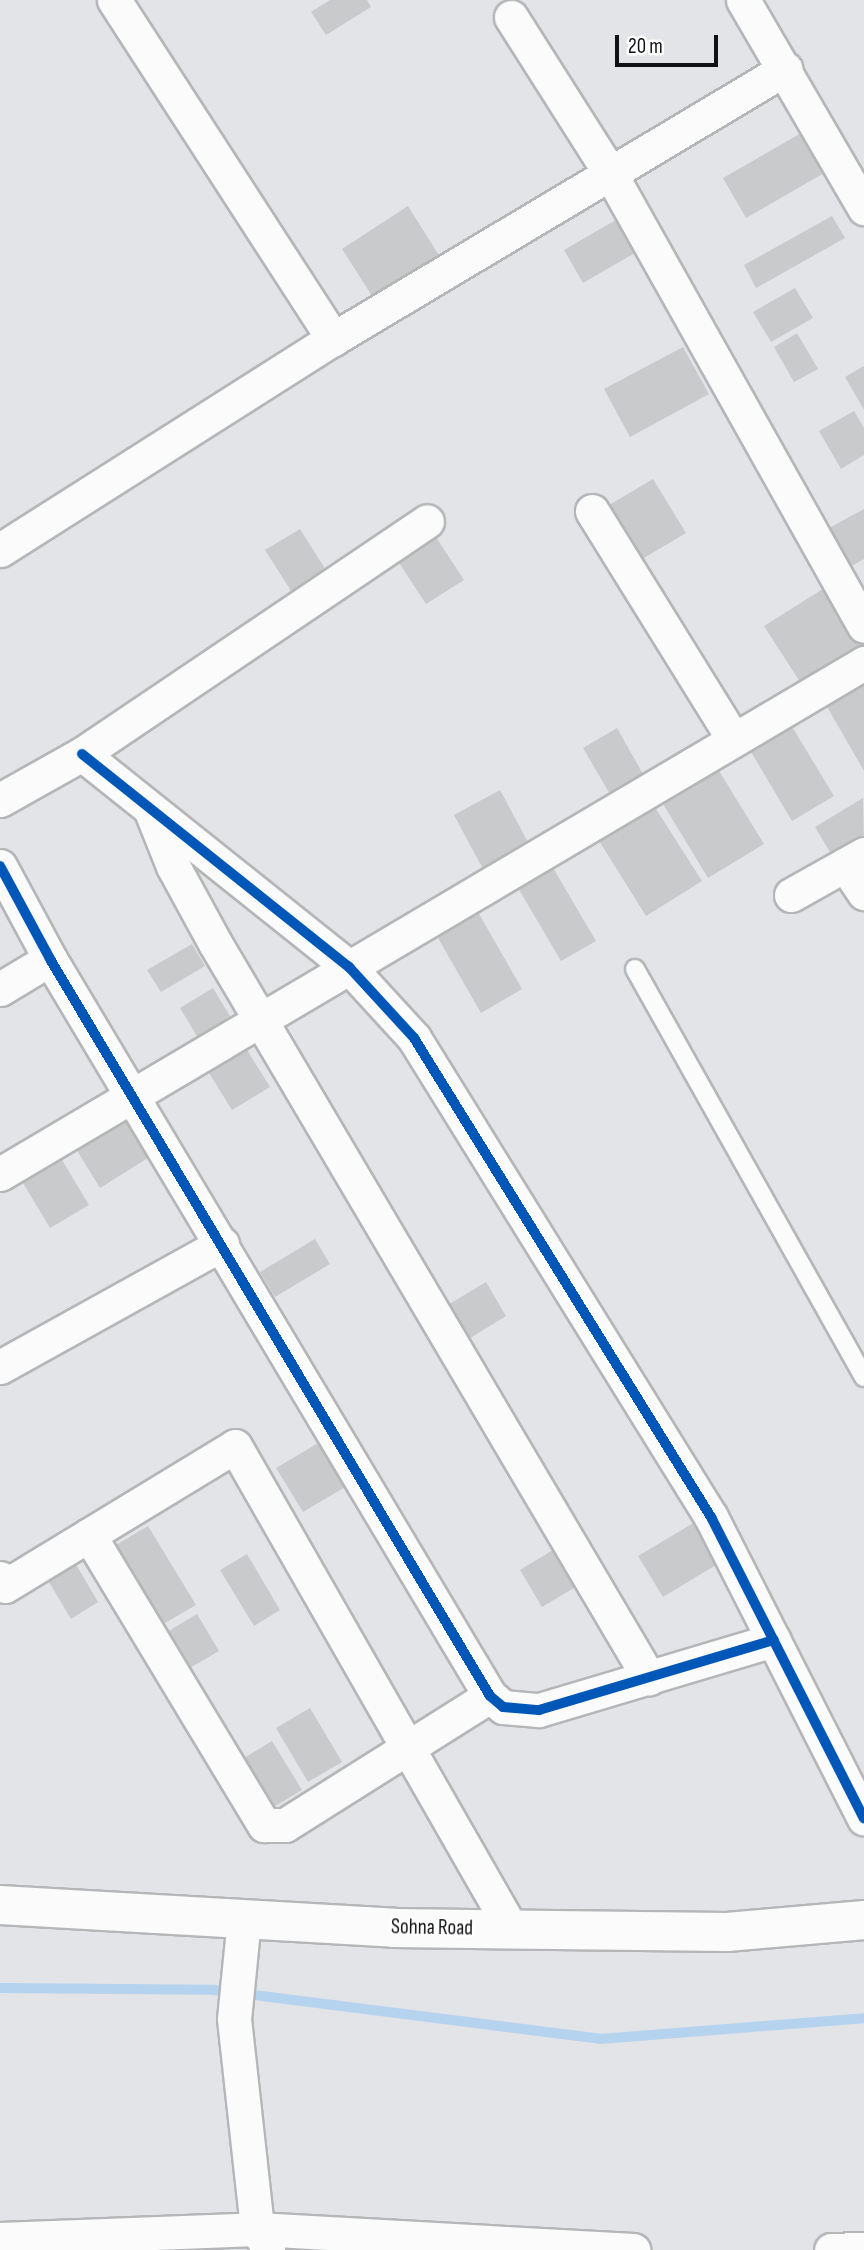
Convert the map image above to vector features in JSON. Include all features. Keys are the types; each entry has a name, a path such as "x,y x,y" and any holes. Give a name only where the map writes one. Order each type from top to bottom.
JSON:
{"main road":[{"name":"Sohna Road","path":"0,1905 512,1930 727,1932 864,1920"}],"street":[{"path":"114,0 333,339"},
{"path":"743,0 864,208"},
{"path":"511,17 610,173 864,626"},
{"path":"0,550 333,339 785,69"},
{"path":"592,511 734,740"},
{"path":"0,800 82,754 428,522"},
{"path":"0,1174 864,663"},
{"path":"82,754 349,967 414,1038 711,1517 864,1818"},
{"path":"150,809 173,866 649,1678"},
{"path":"791,895 854,859 864,893"},
{"path":"0,866 50,959 134,1094 490,1696 503,1707 539,1710 774,1640"},
{"path":"0,989 50,959"},
{"path":"0,1367 222,1244"},
{"path":"0,1578 5,1586 235,1446 512,1930"},
{"path":"89,1535 264,1825 285,1825 490,1696"},
{"path":"244,1919 234,2019 263,2240"},
{"path":"0,2239 83,2242 263,2240 621,2250"},
{"path":"831,2250 864,2249"}],"lane":[{"path":"635,969 864,1377"}],"building":[{"path":"330,0 367,0 371,7 326,35 311,12"},
{"path":"803,132 826,172 746,218 723,178"},
{"path":"408,206 440,257 374,299 342,249"},
{"path":"832,216 845,238 756,288 744,265"},
{"path":"621,217 640,250 583,283 564,250"},
{"path":"795,288 813,318 771,342 753,312"},
{"path":"797,333 818,369 794,382 774,347"},
{"path":"683,347 709,394 630,437 604,389"},
{"path":"864,366 864,410 845,377"},
{"path":"854,411 864,428 864,455 841,469 819,431"},
{"path":"653,479 686,533 637,562 604,508"},
{"path":"864,509 864,559 839,573 818,534"},
{"path":"300,529 327,572 293,594 265,550"},
{"path":"432,531 464,580 426,604 394,555"},
{"path":"826,587 864,646 802,685 764,626"},
{"path":"864,674 864,771 822,698"},
{"path":"785,715 834,796 792,821 744,740"},
{"path":"617,728 647,781 614,801 583,748"},
{"path":"716,766 764,844 708,878 660,799"},
{"path":"500,790 529,844 483,869 454,815"},
{"path":"863,798 864,847 837,864 815,827"},
{"path":"651,801 702,881 646,916 596,836"},
{"path":"546,856 596,941 561,961 511,876"},
{"path":"471,900 522,989 481,1013 430,924"},
{"path":"192,944 205,966 161,992 147,970"},
{"path":"213,988 239,1031 206,1051 180,1008"},
{"path":"247,1050 270,1087 232,1110 209,1073"},
{"path":"122,1115 148,1158 100,1188 73,1144"},
{"path":"59,1155 89,1205 50,1228 20,1178"},
{"path":"315,1239 330,1264 275,1297 260,1272"},
{"path":"486,1282 506,1316 467,1340 446,1306"},
{"path":"330,1436 357,1480 303,1512 276,1468"},
{"path":"697,1521 721,1562 663,1597 638,1556"},
{"path":"148,1526 196,1605 153,1630 106,1551"},
{"path":"561,1545 584,1582 542,1607 520,1570"},
{"path":"247,1554 280,1610 254,1626 220,1570"},
{"path":"74,1561 98,1602 71,1619 46,1577"},
{"path":"197,1614 219,1651 176,1676 154,1640"},
{"path":"310,1708 342,1762 308,1782 276,1728"},
{"path":"272,1741 302,1790 269,1810 239,1761"}],"waterway":[{"path":"0,1988 214,1990 600,2039 864,2018"}],"cycle path":[{"path":"82,754 349,967 414,1038 711,1517 864,1818"},
{"path":"0,866 50,959 490,1696 503,1707 539,1710 774,1640"}]}
